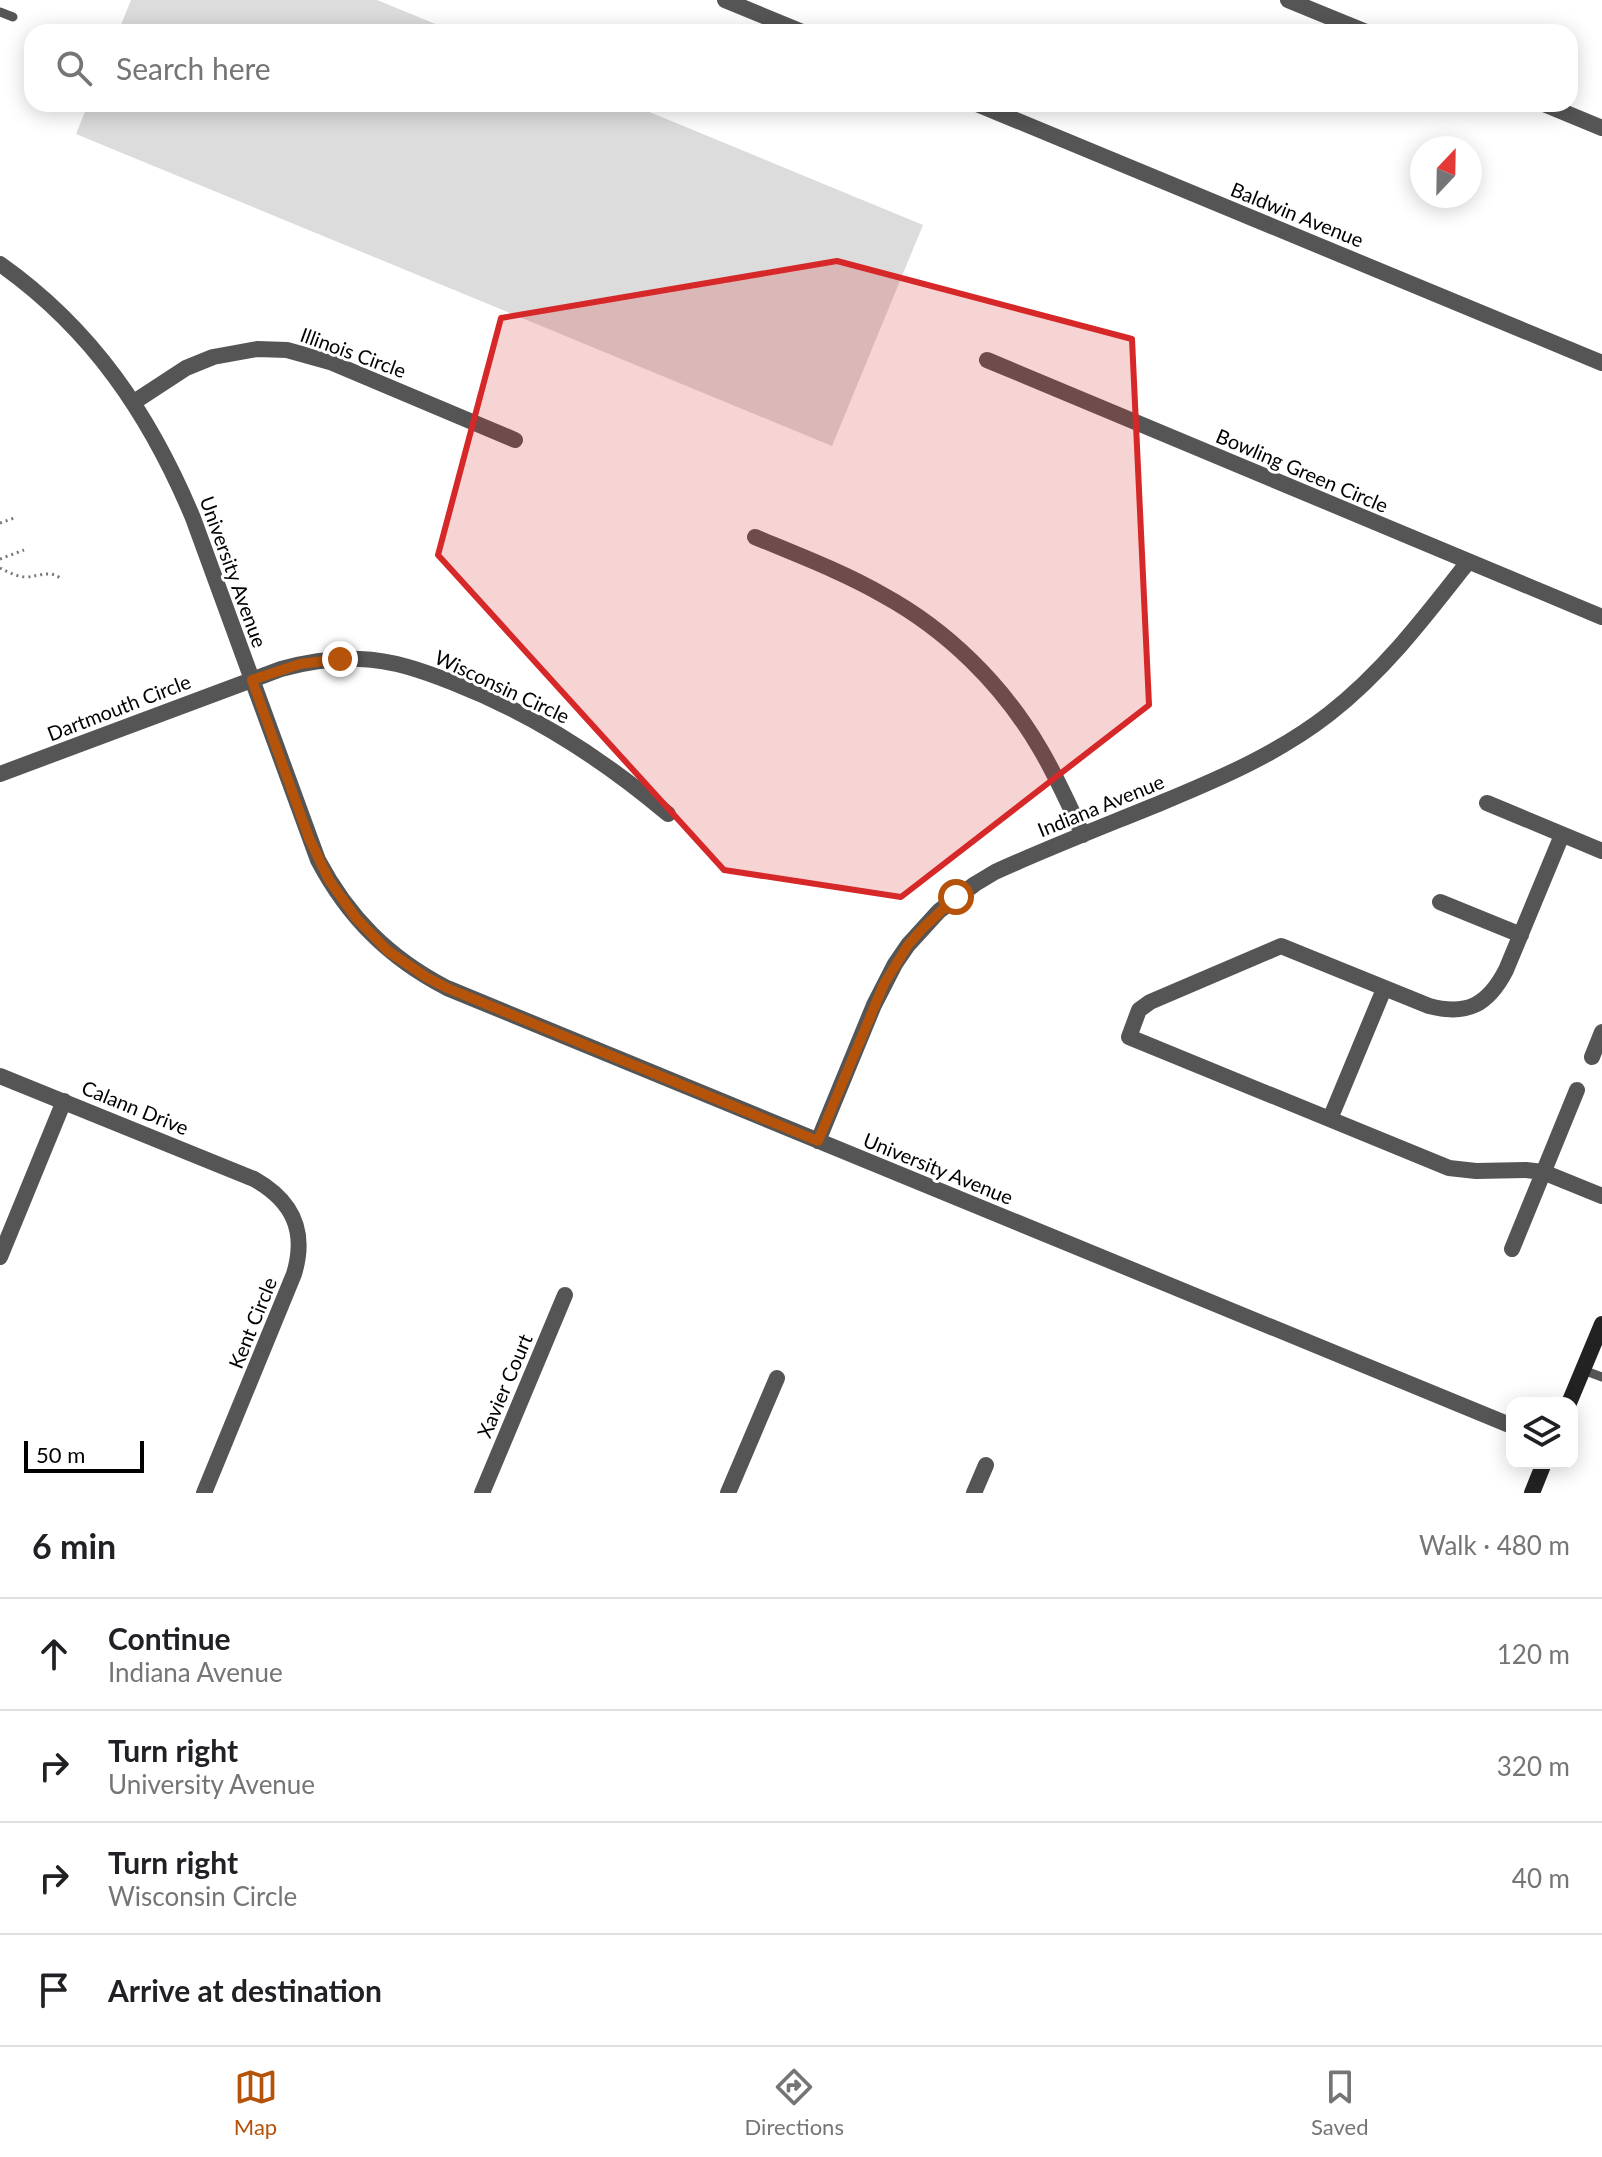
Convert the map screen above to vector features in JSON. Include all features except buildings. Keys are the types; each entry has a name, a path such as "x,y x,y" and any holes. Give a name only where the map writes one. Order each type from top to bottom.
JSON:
{"street":[{"path":"725,0 783,24"},
{"path":"1288,0 1346,24"},
{"name":"Baldwin Avenue","path":"996,112 1602,363"},
{"path":"1563,112 1602,128"},
{"name":"University Avenue","path":"0,264 75,328 106,364 153,432 193,518 318,860 356,918 388,951 447,988 1506,1424"},
{"name":"Illinois Circle","path":"134,402 186,368 213,357 257,349 287,350 330,362 515,440"},
{"name":"Bowling Green Circle","path":"987,360 1602,617"},
{"path":"755,537 882,594 914,613 971,660 1019,716 1039,747 1083,835"},
{"name":"Indiana Avenue","path":"818,1141 884,984 908,945 939,911 975,884 1016,863 1253,763 1291,741 1362,687 1393,655 1468,562"},
{"name":"Wisconsin Circle","path":"252,680 300,664 340,659 379,661 418,669 477,692 533,720 586,751 668,814"},
{"name":"Dartmouth Circle","path":"0,774 252,680"},
{"path":"1487,803 1602,851"},
{"path":"1562,835 1500,983 1481,1003 1463,1010 1446,1011 1281,946 1150,1002 1139,1010 1129,1037 1449,1168 1543,1172 1602,1196"},
{"path":"1440,902 1521,935"},
{"path":"1330,1119 1384,989"},
{"path":"1592,1057 1602,1032"},
{"name":"Calann Drive","path":"0,1076 254,1179"},
{"path":"1512,1249 1577,1090"},
{"path":"0,1257 64,1101"},
{"name":"Kent Circle","path":"204,1493 298,1262 299,1237 294,1218 271,1188 254,1179"},
{"name":"Xavier Court","path":"482,1493 565,1295"},
{"path":"1572,1397 1602,1324"},
{"path":"728,1493 777,1378"},
{"path":"974,1493 986,1465"},
{"path":"1532,1493 1542,1469"}],"lane":[{"path":"0,12 13,17"},
{"path":"1583,1370 1602,1377"}],"path":[{"path":"0,523 14,518"},
{"path":"0,559 24,550"},
{"path":"0,568 25,577 48,573 60,578"},
{"path":"25,577 27,584"}],"highlighted area":[{"path":"837,261 1132,339 1149,705 901,897 724,870 438,555 501,318"}],"shaded area":[{"path":"131,0 377,0 436,24 121,24"},
{"path":"85,112 649,112 923,225 832,446 76,134"}],"route":[{"path":"340,659 300,664 252,680 318,860 342,900 371,935 407,965 447,988 818,1141 874,1005 895,964 923,928 956,897"}]}
